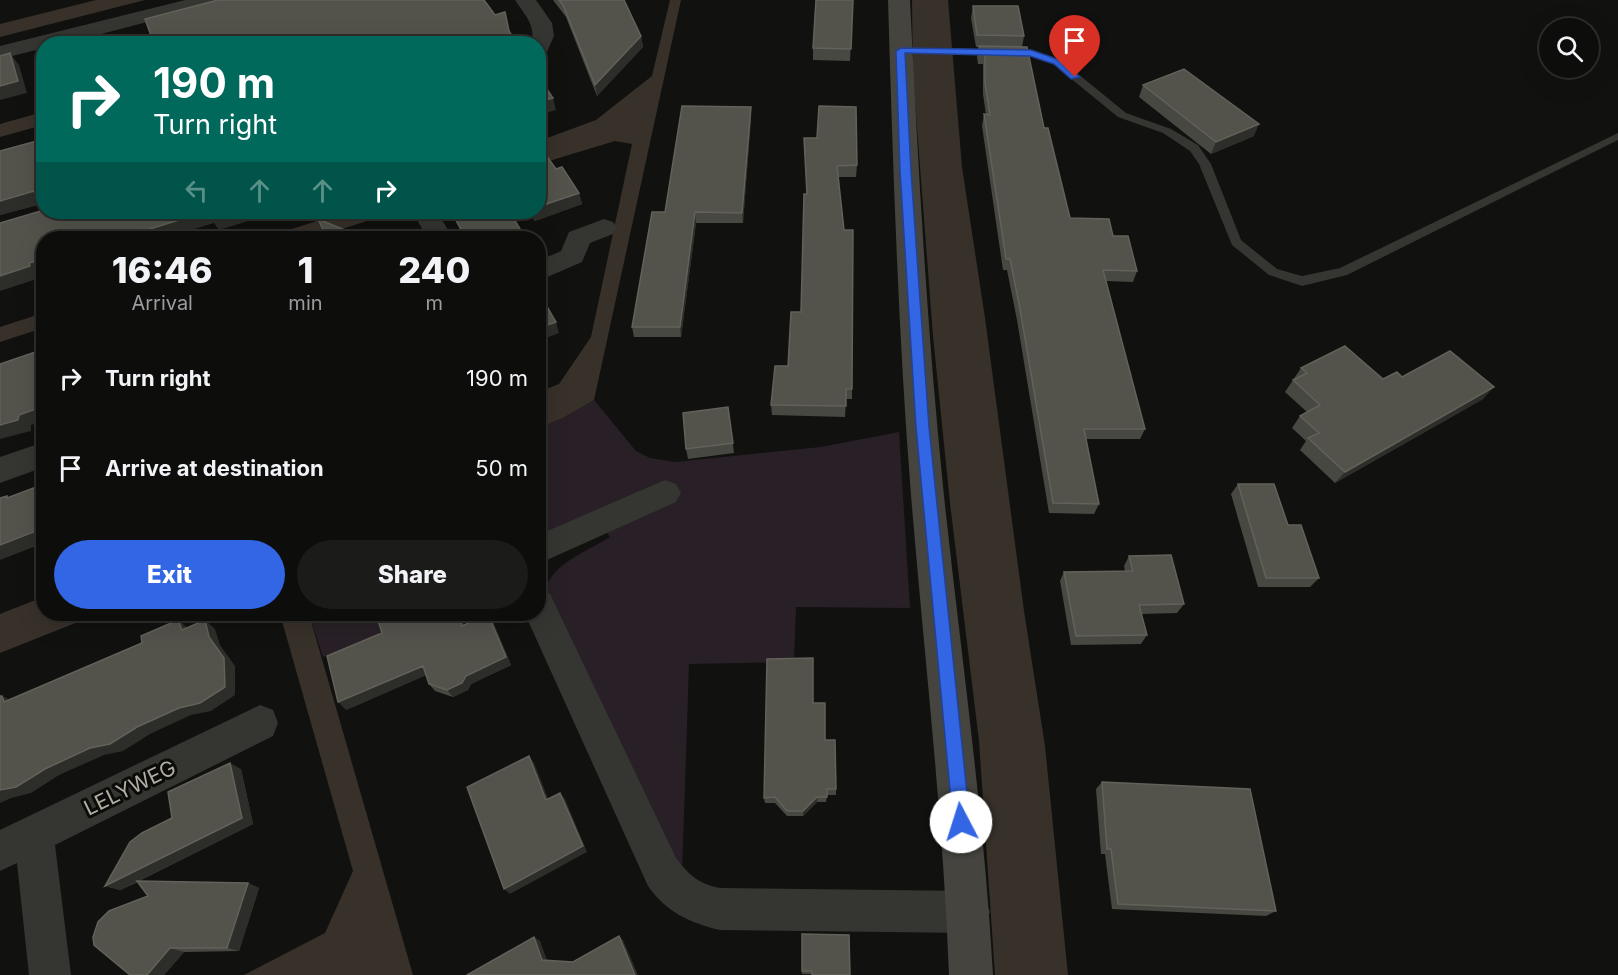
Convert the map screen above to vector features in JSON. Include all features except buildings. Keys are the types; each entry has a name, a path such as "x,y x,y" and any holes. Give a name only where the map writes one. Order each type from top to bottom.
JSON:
{"street":[{"path":"67,36 209,0"},
{"path":"525,0 539,17 543,36"},
{"path":"899,0 906,51 906,171 922,427 969,912 971,975"},
{"path":"0,53 36,44"},
{"path":"546,268 573,256 578,238 604,228"},
{"path":"0,470 36,457"},
{"path":"546,546 664,493"},
{"path":"546,621 662,872 676,892 698,904 720,909 969,912"},
{"name":"LELYWEG","path":"17,843 260,723"},
{"path":"17,843 50,975"}],"lane":[{"path":"906,51 1031,53 1057,62 1122,115 1167,131 1194,148 1205,164 1236,242 1273,272 1302,281 1343,272 1618,136"}],"shaded area":[{"path":"96,0 145,0 0,37 0,24"},
{"path":"670,0 681,0 594,400 546,425 546,389 559,384 591,337 632,144 615,141 546,162 546,138 596,120 652,76"},
{"path":"912,0 948,0 962,167 1045,746 1068,975 995,975 979,741 950,503 933,336 913,75"},
{"path":"36,114 36,127 0,137 0,124"},
{"path":"323,219 373,219 336,231 286,231"},
{"path":"36,315 36,330 0,342 0,327"},
{"path":"594,400 636,451 650,458 675,462 821,447 899,432 910,608 796,607 794,662 689,664 682,874 546,601 547,586 560,567 610,537 595,513 546,534 546,425"},
{"path":"36,600 36,621 80,621 0,653 0,614"},
{"path":"282,621 311,621 413,975 244,975 325,933 353,871"},
{"path":"311,621 418,621 323,657"}],"route":[{"path":"961,822 922,427 908,214 901,51 1031,53 1057,62 1075,77"}]}
